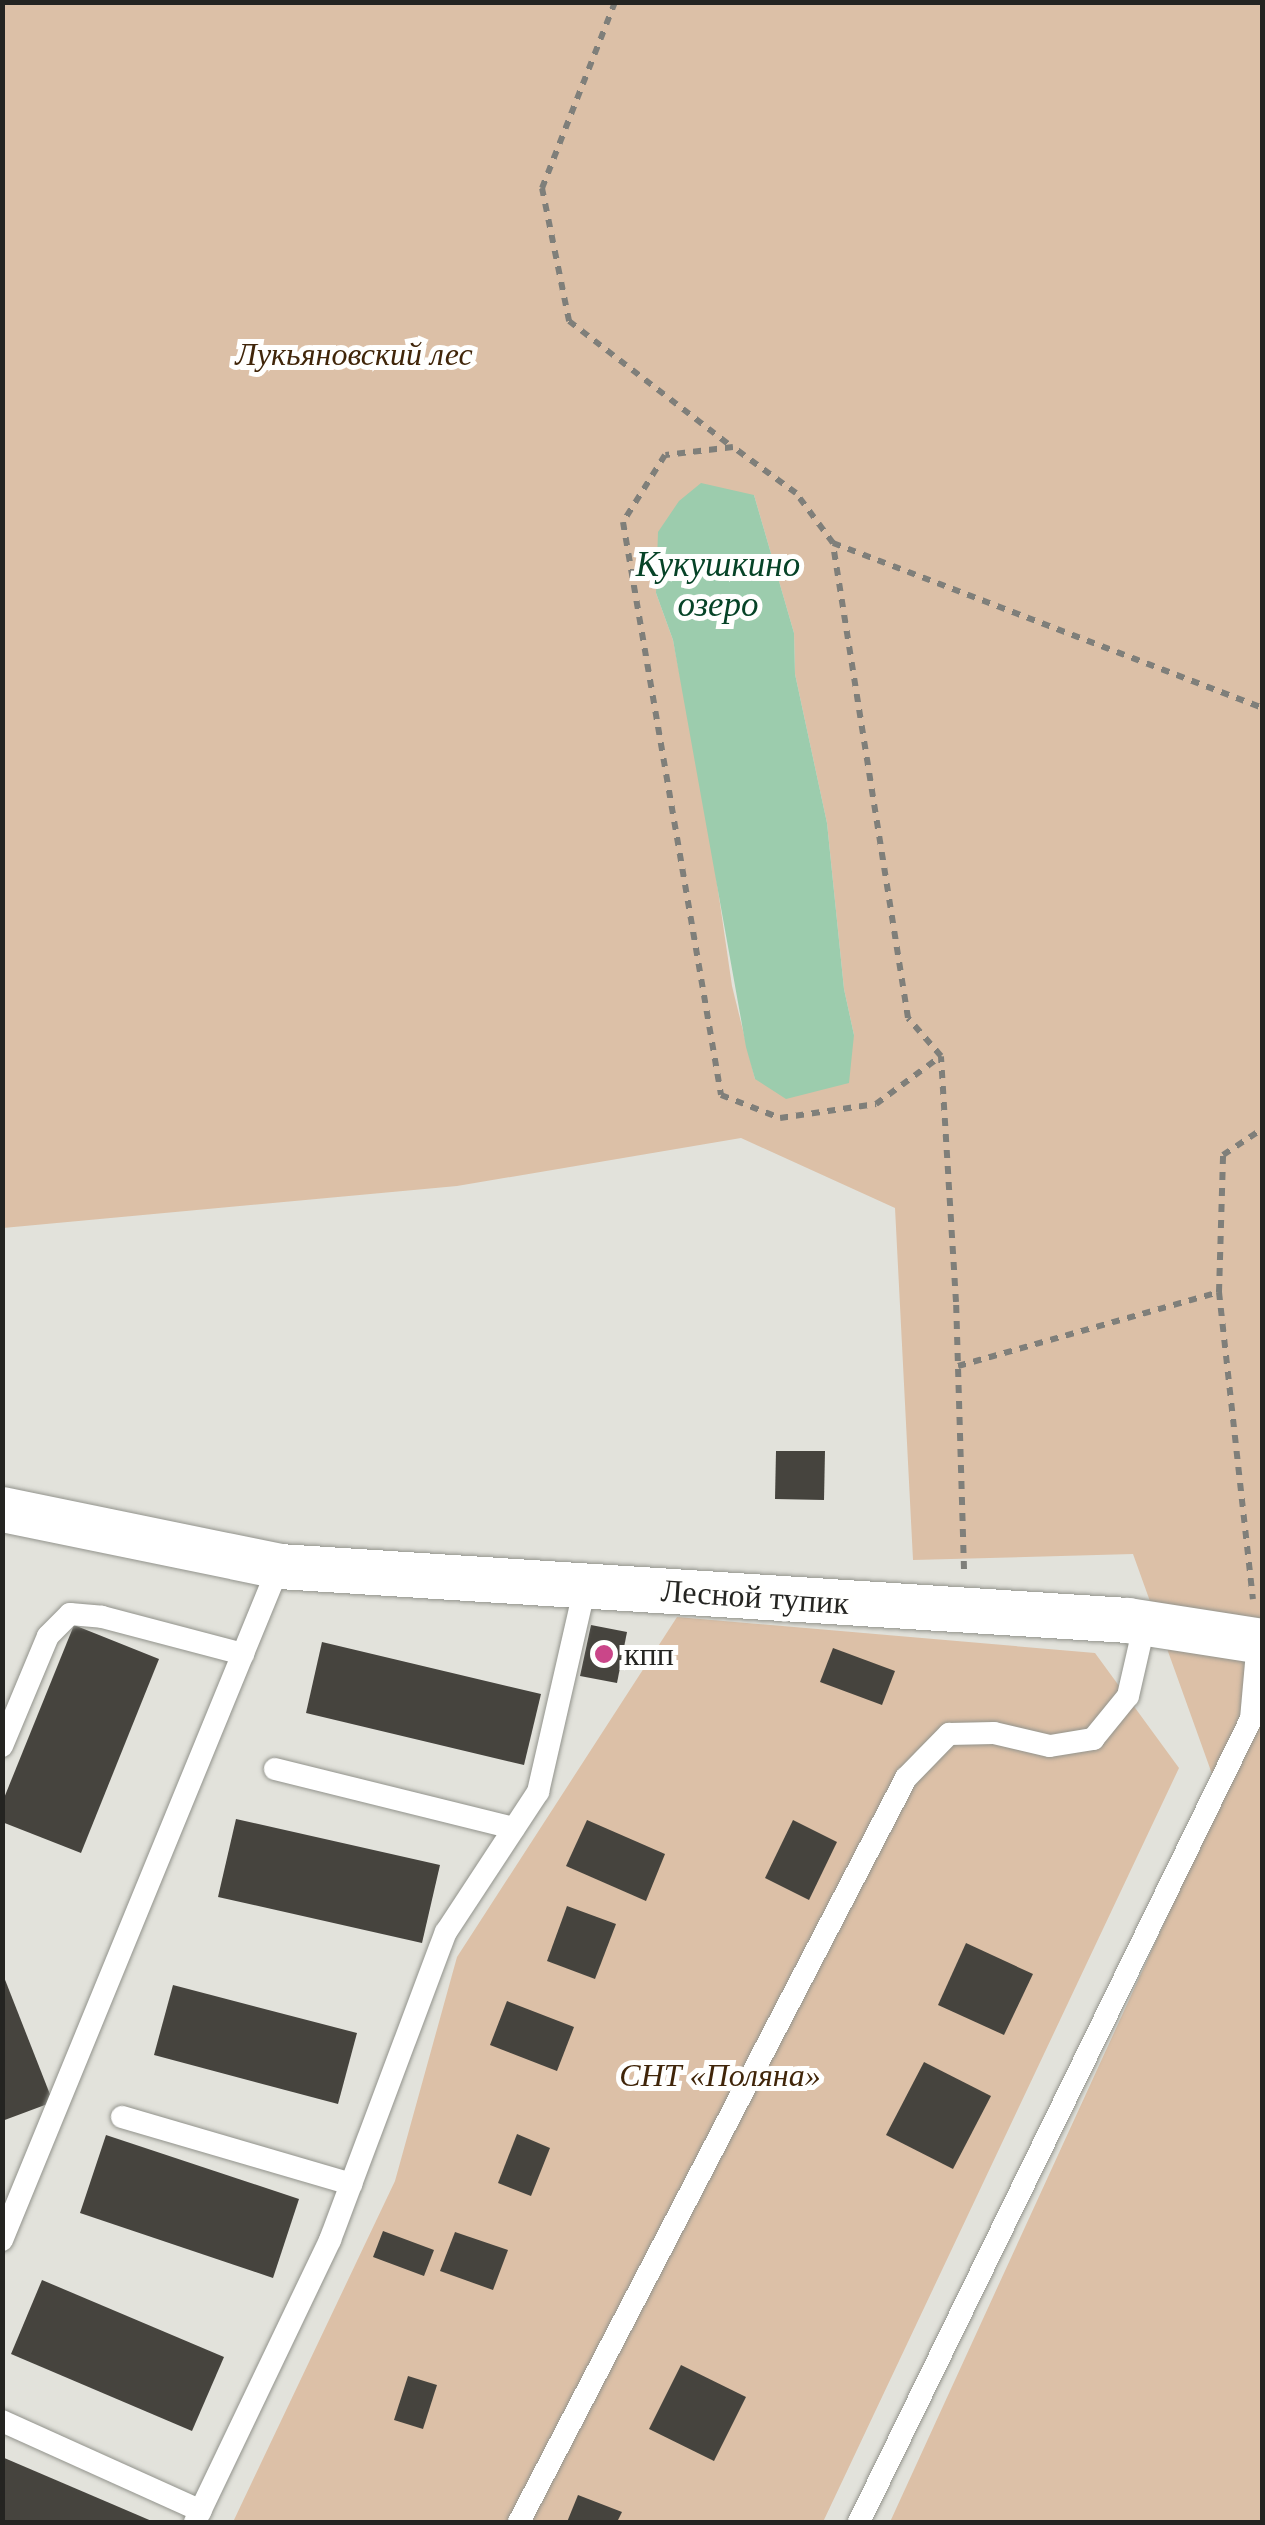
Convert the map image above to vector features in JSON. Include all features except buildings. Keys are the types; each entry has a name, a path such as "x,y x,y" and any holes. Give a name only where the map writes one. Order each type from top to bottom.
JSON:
{"street":[{"name":"Лесной тупик","path":"2,1509 263,1564 1145,1622 1260,1640"}],"lane":[{"path":"2,2240 243,1654 263,1564"},
{"path":"2,2421 198,2517 330,2240 446,1932 538,1792 585,1586"},
{"path":"2,1746 48,1636 70,1614 102,1617 243,1654"},
{"path":"520,2522 906,1778 949,1734 994,1733 1050,1746 1093,1739 1128,1696 1145,1622"},
{"path":"859,2522 1251,1719 1260,1640"},
{"path":"276,1769 514,1828"},
{"path":"122,2117 351,2184"}],"path":[{"path":"615,2 542,188 569,321 796,492 833,544 908,1018 941,1056 958,1366 965,1610"},
{"path":"733,447 665,455 624,522 720,1095 780,1118 876,1104 941,1056"},
{"path":"833,544 1262,708"},
{"path":"1260,1640 1219,1292 1223,1155 1262,1129"},
{"path":"958,1366 1219,1292"}],"green space":[{"name":"Лукьяновский лес","path":"3,3 1262,3 1262,2522 890,2522 1221,1799 1133,1554 913,1560 895,1208 741,1138 457,1186 3,1228","holes":["754,495 794,633 795,674 827,823 844,989 854,1035 755,1079 732,986 706,808 673,640 656,593"]},
{"name":"СНТ «Поляна»","path":"677,1617 1095,1653 1179,1768 823,2522 233,2522 395,2181 457,1957"}],"water":[{"name":"Кукушкино озеро","path":"701,483 754,495 794,633 795,674 827,823 844,989 854,1035 849,1083 786,1099 755,1079 746,1047 673,640 656,593 658,532 679,501"}],"place":[{"name":"кпп","path":"604,1654"}]}
